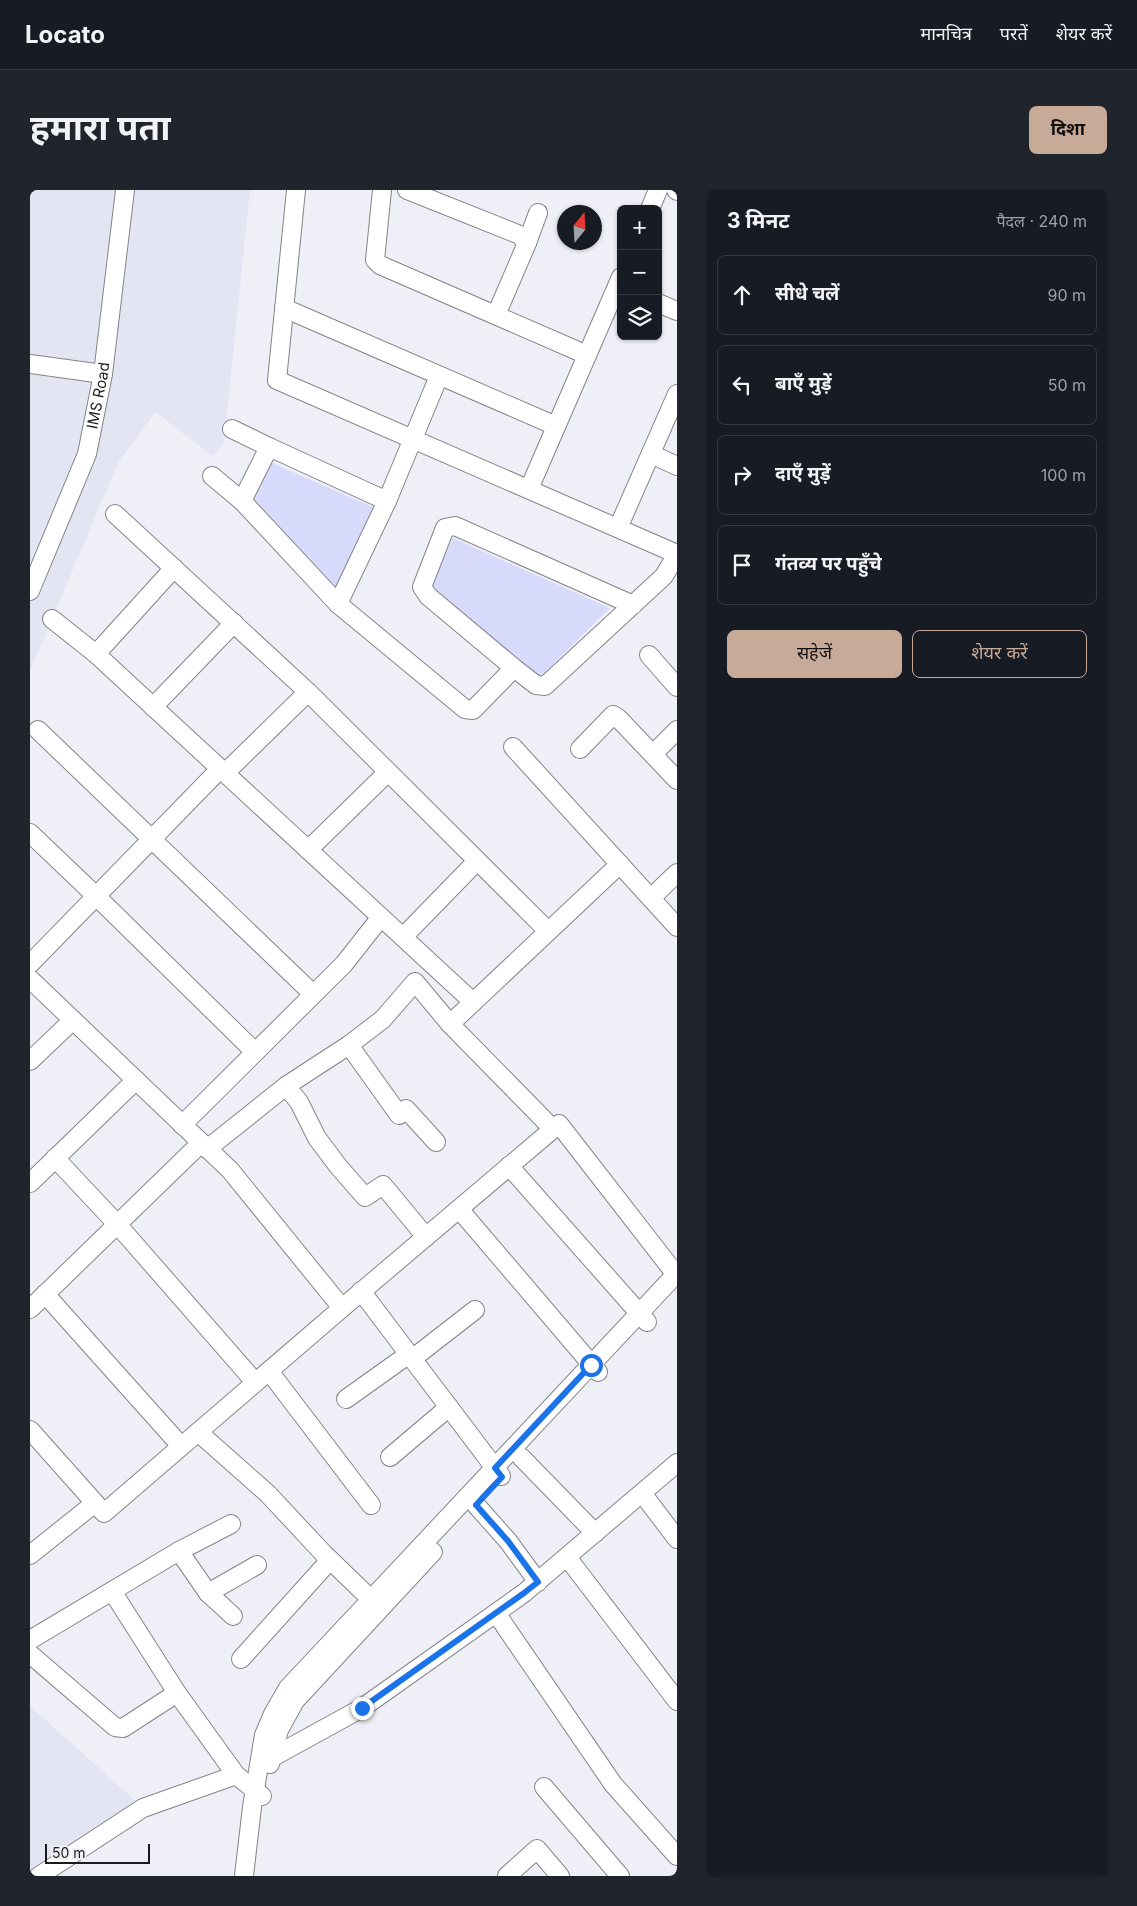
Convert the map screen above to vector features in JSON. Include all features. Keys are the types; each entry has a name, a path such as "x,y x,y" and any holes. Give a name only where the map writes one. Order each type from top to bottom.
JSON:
{"street":[{"name":"IMS Road","path":"30,591 86,454 103,374 125,190"},
{"path":"296,190 277,380 677,554 664,576 633,605 545,686 536,685 428,596 422,587 445,528 455,526 633,605"},
{"path":"382,190 375,260 380,265 587,355"},
{"path":"407,190 520,235 526,243"},
{"path":"652,205 658,190"},
{"path":"496,315 538,213"},
{"path":"529,489 617,290"},
{"path":"662,305 677,311"},
{"path":"284,308 556,426"},
{"path":"30,364 103,374"},
{"path":"338,604 386,501 439,376"},
{"path":"618,528 677,394"},
{"path":"232,429 386,501"},
{"path":"242,501 269,447"},
{"path":"651,454 677,466"},
{"path":"212,476 242,501 338,604 465,710 472,710 514,668"},
{"path":"115,514 308,692 548,931"},
{"path":"96,654 174,568"},
{"path":"52,619 96,654 473,1002"},
{"path":"153,707 234,623"},
{"path":"649,656 677,686"},
{"path":"30,964 151,839 308,692"},
{"path":"580,749 613,715 677,780"},
{"path":"38,730 313,994"},
{"path":"652,754 677,730"},
{"path":"513,747 677,927"},
{"path":"308,850 388,772"},
{"path":"30,833 255,1052"},
{"path":"402,937 477,861"},
{"path":"450,1024 620,864"},
{"path":"651,898 677,873"},
{"path":"182,1125 344,964 381,917"},
{"path":"30,979 230,1170 342,1308"},
{"path":"30,1309 117,1224 204,1146 286,1086 349,1045 383,1019 415,982 450,1024 553,1129"},
{"path":"30,1061 73,1020"},
{"path":"349,1045 399,1114 406,1109 436,1142"},
{"path":"30,1183 136,1080"},
{"path":"286,1086 300,1102 317,1138 365,1197 383,1185 426,1237"},
{"path":"30,1431 104,1513 361,1291 559,1124 677,1278 643,1318 376,1604 295,1701 279,1730 260,1794 244,1876"},
{"path":"55,1158 117,1224 255,1382"},
{"path":"509,1166 643,1318"},
{"path":"459,1209 595,1369"},
{"path":"361,1291 498,1473"},
{"path":"45,1294 181,1446"},
{"path":"346,1399 475,1310"},
{"path":"255,1876 264,1735 273,1714 288,1688 476,1505 498,1473 522,1457 595,1369"},
{"path":"269,1371 371,1505"},
{"path":"390,1457 449,1408"},
{"path":"198,1432 268,1494 330,1560 376,1604"},
{"path":"522,1457 595,1533"},
{"path":"271,1758 362,1708 496,1613 538,1582 677,1463"},
{"path":"642,1493 677,1539"},
{"path":"30,1555 95,1503"},
{"path":"476,1505 508,1541 538,1582"},
{"path":"30,1640 179,1551 232,1524"},
{"path":"179,1551 208,1593 233,1616"},
{"path":"567,1557 677,1701"},
{"path":"241,1659 330,1560"},
{"path":"208,1593 257,1565"},
{"path":"112,1591 177,1693 236,1775 260,1794"},
{"path":"496,1613 613,1784 677,1856"},
{"path":"30,1654 115,1727 123,1728 177,1693"},
{"path":"38,1876 143,1808 236,1775"},
{"path":"544,1787 620,1876"},
{"path":"507,1876 537,1849 560,1876"}],"shaded area":[{"path":"30,190 250,190 224,444 213,456 155,412 118,463 30,671"},
{"path":"270,462 375,508 336,592 253,500"},
{"path":"453,538 610,608 540,677 430,588"},
{"path":"30,1706 138,1803 30,1874"}],"route":[{"path":"362,1708 538,1582 508,1541 476,1505 502,1477 495,1468 591,1365"}]}
